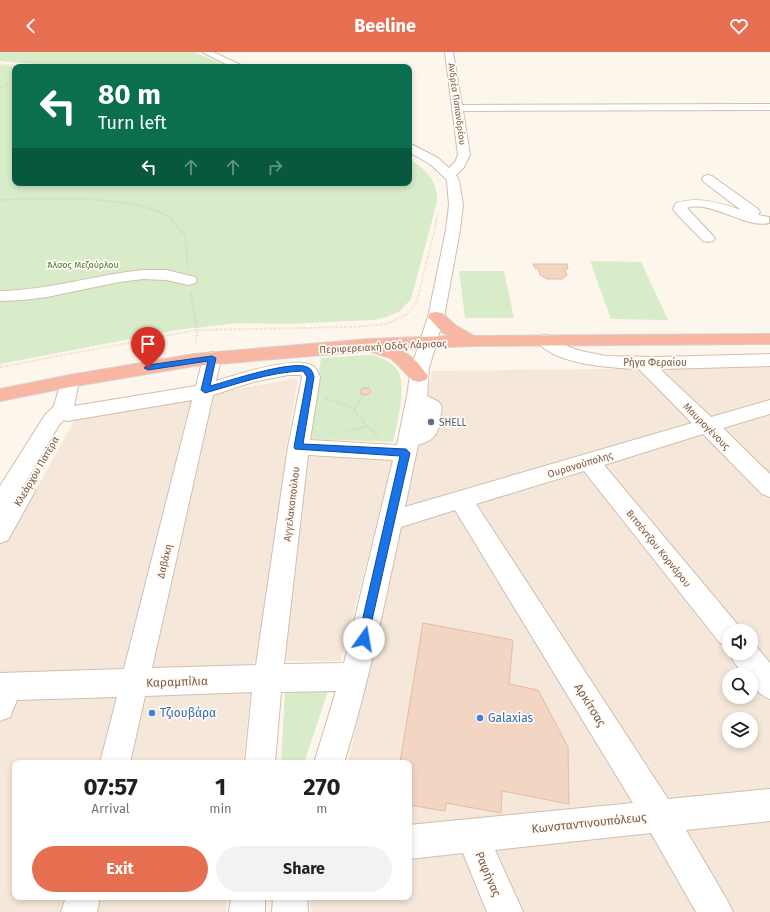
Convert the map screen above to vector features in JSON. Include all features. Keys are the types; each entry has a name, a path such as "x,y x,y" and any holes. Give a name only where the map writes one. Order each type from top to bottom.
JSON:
{"highway":[{"path":"436,317 449,330 473,341"},
{"name":"Περιφερειακή Οδός Λάρισας","path":"0,395 70,380 212,358 369,345 473,341 770,339"},
{"path":"369,345 384,348 399,355 419,376"}],"street":[{"path":"206,52 233,64"},
{"name":"Ανδρέα Παπανδρέου","path":"449,52 464,155 460,164 449,175"},
{"path":"457,108 770,107"},
{"path":"330,760 344,717 390,521 403,447 417,396 419,376 427,343 436,317 456,205 453,181 449,175 434,161 412,149"},
{"path":"708,179 767,223"},
{"path":"708,238 680,209 681,206 686,203 712,206 767,223"},
{"path":"0,296 30,294 142,274 164,274 189,280"},
{"path":"742,339 763,360 770,376"},
{"name":"Ρήγα Φεραίου","path":"545,340 564,351 608,361 644,363 763,360"},
{"name":"Δαβάκη","path":"116,760 212,358"},
{"name":"Μαυρογένους","path":"644,363 770,488"},
{"name":"Αγγελακοπούλου","path":"65,412 205,390 250,377 299,368 305,369 309,372 311,377 298,447 268,678 260,760"},
{"name":"Κλεάρχου Πατέρα","path":"0,533 66,418 65,412 70,380"},
{"path":"298,447 403,447 427,433 432,407 424,402"},
{"name":"Ουρανούπολης","path":"390,521 770,407"},
{"name":"Κλεάρχου Πατέρα","path":"0,505 52,420 65,412"},
{"name":"Βιτσέντζου Κορνάρου","path":"588,461 722,625"},
{"name":"Αρκίτσας","path":"461,500 659,815 715,912"},
{"path":"750,660 770,685"},
{"name":"Καραμπίλια","path":"3,694 134,683 268,678 354,677"},
{"name":"Κωνσταντινουπόλεως","path":"412,842 659,815 770,805"},
{"name":"Ραφήνας","path":"472,836 505,912"},
{"path":"79,912 82,900"},
{"path":"247,912 248,900"},
{"path":"290,900 290,912"}],"path":[{"path":"0,64 12,65"},
{"path":"0,87 12,83"},
{"path":"0,200 88,199 134,204 162,214 175,223 184,233"},
{"path":"0,367 197,330 354,327 387,324 408,314 416,301 440,207"},
{"path":"354,410 364,394"},
{"path":"307,396 328,398 354,410 367,426 388,442 403,447"},
{"path":"348,431 367,426"}],"shaded area":[{"path":"770,365 770,912 312,912 309,900 412,900 412,760 349,760 414,464 432,371 688,368"},
{"path":"298,378 285,456 393,460 341,661 254,661 243,760 12,760 12,900 227,900 226,912 0,912 0,525 15,528 75,419"}],"green space":[{"path":"0,52 194,52 222,64 35,64 0,61"},
{"name":"Άλσος Μεζούρλου","path":"0,65 12,66 12,186 412,186 412,161 426,171 433,182 437,195 437,202 411,299 400,311 387,317 372,320 283,324 238,323 177,330 0,364"},
{"path":"590,261 641,262 668,320 611,319"},
{"path":"459,271 504,271 514,318 465,318"},
{"path":"371,355 391,363 397,369 401,380 402,389 400,407 393,442 311,439 321,358"},
{"path":"328,691 305,760 281,760 285,692"}],"building":[{"path":"533,264 567,264 568,269 564,269 567,275 562,279 547,279 540,275 538,268 535,268"},
{"path":"363,388 369,388 371,392 367,395 361,394 360,390"},
{"name":"Galaxias","path":"423,623 513,640 509,684 538,690 568,747 569,804 502,791 501,813 446,803 445,811 412,806 412,760 400,760"}],"place":[{"name":"SHELL","path":"431,422"},
{"name":"Τζιουβάρα","path":"152,713"},
{"name":"Galaxias","path":"480,718"}],"route":[{"path":"148,368 212,358 205,390 250,377 288,369 305,369 309,372 311,377 298,447 406,453 364,639"}]}
